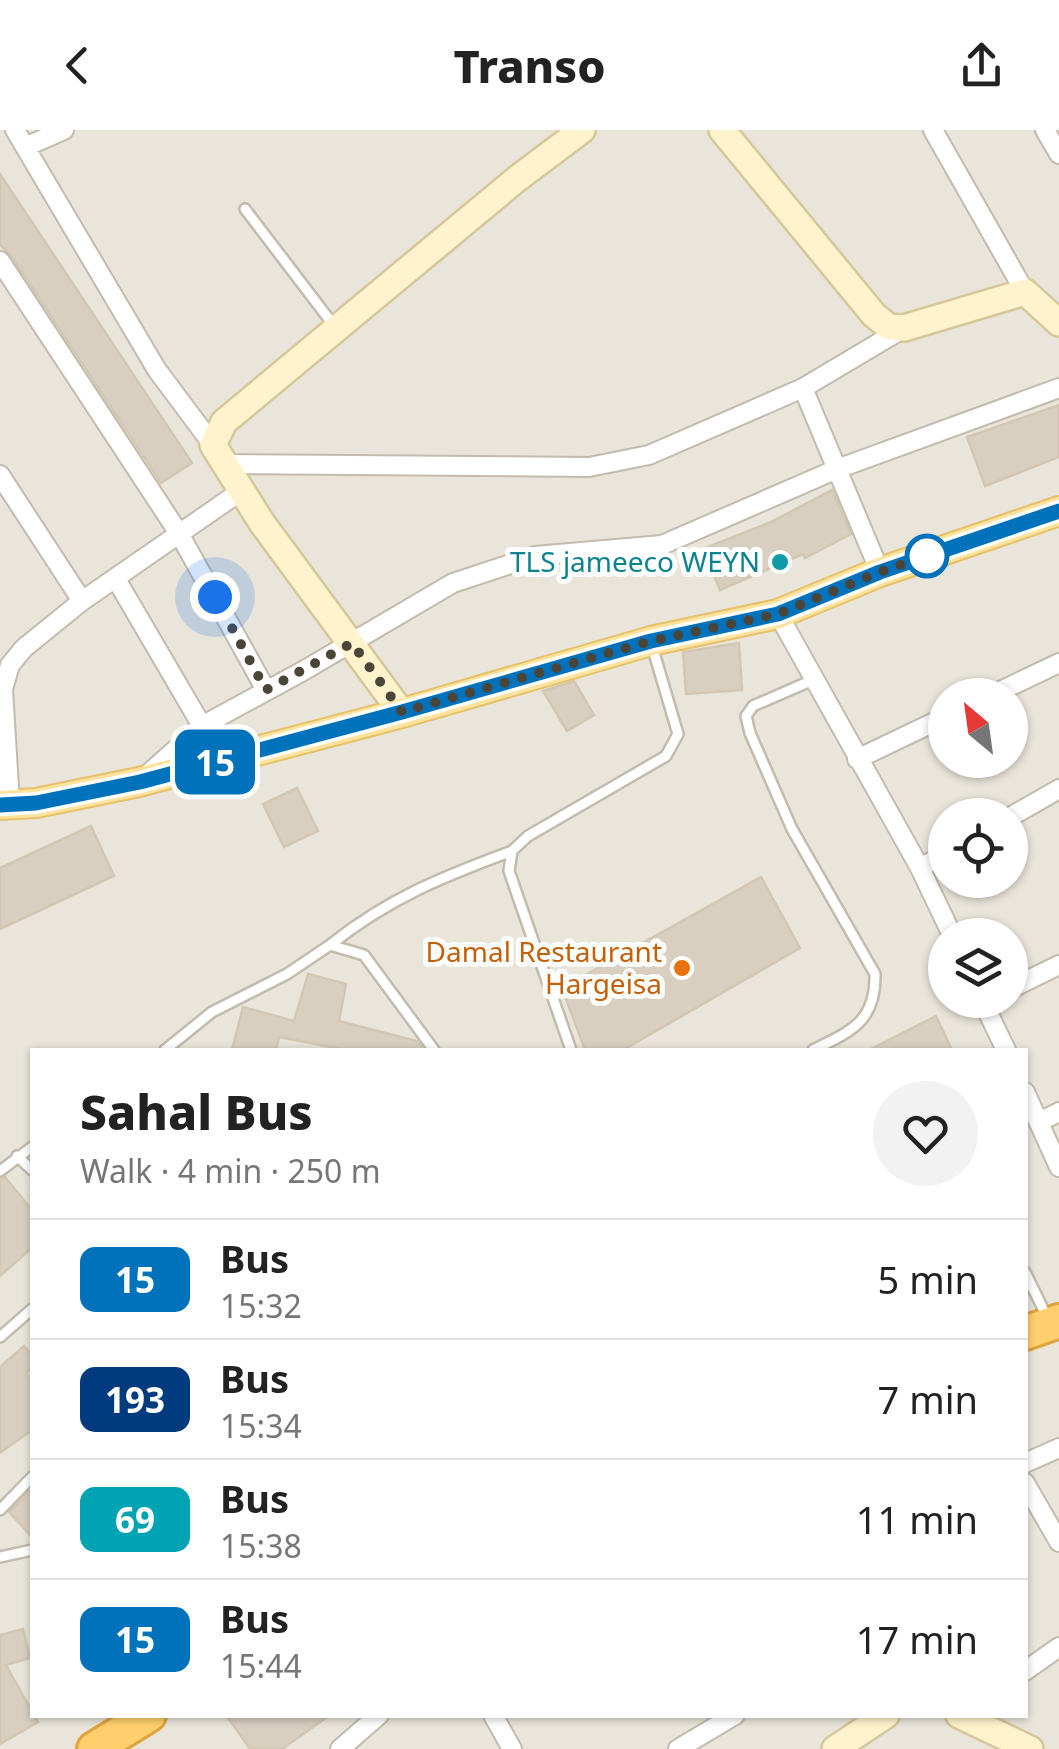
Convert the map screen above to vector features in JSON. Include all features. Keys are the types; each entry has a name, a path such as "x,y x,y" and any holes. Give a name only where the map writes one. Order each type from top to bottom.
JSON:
{"highway":[{"path":"94,1749 145,1718"}],"main road":[{"path":"5,804 36,803 140,782 651,641 778,614 880,572 1059,511"}],"street":[{"path":"15,130 158,370 241,492 402,712"},
{"path":"25,147 64,130"},
{"path":"218,455 224,422 518,178 582,130"},
{"path":"722,130 874,314 889,327 904,328"},
{"path":"933,130 1024,292 1057,316"},
{"path":"1045,130 1058,152"},
{"path":"0,262 180,535 266,690"},
{"path":"218,455 589,467 649,454 803,388 904,328 1024,292"},
{"path":"803,388 880,572"},
{"path":"140,782 202,726 453,582 535,556 662,545 837,469 1059,388"},
{"path":"0,475 82,601"},
{"path":"5,804 4,689 10,665 24,648 82,601 241,492"},
{"path":"116,579 202,726"},
{"path":"778,614 944,918"},
{"path":"1028,678 1059,663"},
{"path":"858,758 928,725"},
{"path":"1028,807 1059,789"},
{"path":"920,868 928,864"},
{"path":"1028,980 1059,965"},
{"path":"992,1018 1005,1048"},
{"path":"1028,1098 1059,1168"},
{"path":"1039,1122 1059,1112"},
{"path":"1028,1462 1059,1448"},
{"path":"1028,1487 1059,1542"},
{"path":"1028,1669 1059,1647"},
{"path":"340,1749 376,1718"},
{"path":"495,1718 512,1749"},
{"path":"678,1749 730,1718"},
{"path":"835,1749 882,1718"},
{"path":"965,1718 1030,1749"}],"lane":[{"path":"244,210 337,330"},
{"path":"167,1048 212,1012 288,974 361,920 427,882 512,851 528,836 666,756 678,734 651,641"},
{"path":"815,679 752,706 746,716 792,829 874,974 875,994 870,1012 854,1028 817,1048"},
{"path":"512,851 509,870 570,1048"},
{"path":"330,945 364,955 433,1048"},
{"path":"0,1171 30,1148"},
{"path":"18,1156 30,1168"},
{"path":"1028,1280 1045,1326"},
{"path":"0,1337 30,1311"},
{"path":"0,1510 30,1479"},
{"path":"0,1557 30,1550"}],"shaded area":[{"path":"0,130 1059,130 1059,1749 0,1749"}],"building":[{"path":"0,174 192,463 161,483 10,254 0,245"},
{"path":"1059,405 1059,457 985,486 967,437"},
{"path":"832,490 851,534 805,558 803,554 720,590 703,549 771,522"},
{"path":"739,643 742,690 686,694 683,652"},
{"path":"574,681 594,715 567,731 543,691"},
{"path":"297,788 318,831 284,847 263,804"},
{"path":"91,826 114,876 0,929 0,868"},
{"name":"Damal Restaurant Hargeisa","path":"761,877 800,948 626,1048 584,1048 562,988"},
{"path":"308,974 346,984 339,1021 417,1041 422,1048 336,1048 279,1037 276,1048 233,1048 243,1007 294,1021"},
{"path":"937,1018 951,1048 873,1048"},
{"path":"5,1177 30,1208 30,1250 0,1276 0,1179"},
{"path":"24,1346 30,1354 30,1370 26,1373 30,1378 30,1431 0,1453 0,1367"},
{"path":"30,1491 30,1535 9,1512"},
{"path":"23,1629 30,1658 6,1665 30,1708 30,1718 38,1722 0,1744 0,1635"},
{"path":"228,1718 326,1718 282,1749 250,1749"}],"bus line":[{"name":"15","path":"0,805 36,803 140,782 651,641 778,614 880,572 1059,511"}],"place":[{"name":"TLS jameeco WEYN","path":"780,562"},
{"name":"Damal Restaurant Hargeisa","path":"682,968"}],"route":[{"path":"215,597 266,690 352,643 402,712 651,641 778,614 927,556"}]}
